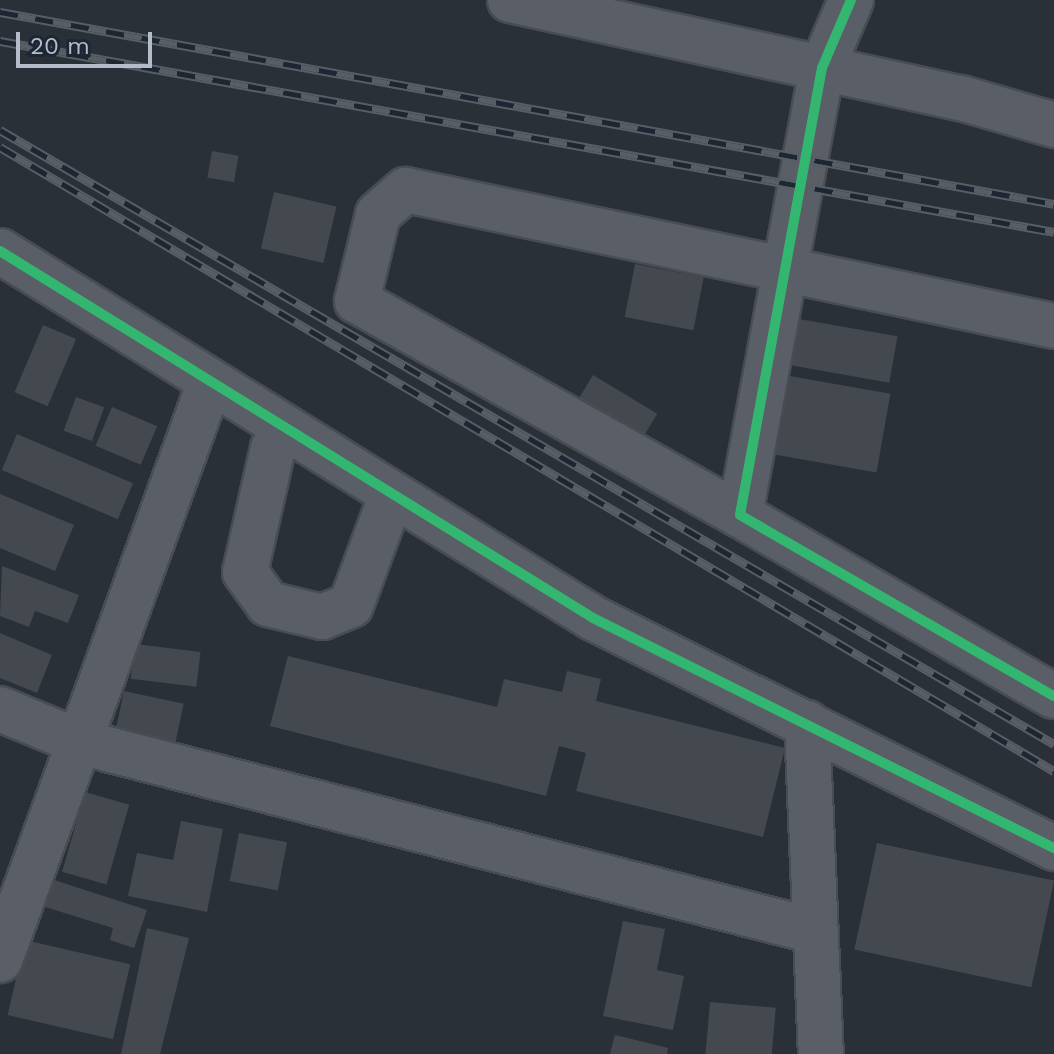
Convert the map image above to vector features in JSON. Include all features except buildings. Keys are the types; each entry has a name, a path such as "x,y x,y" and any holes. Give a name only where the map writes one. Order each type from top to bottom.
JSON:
{"street":[{"path":"510,0 822,68 1054,125"},
{"path":"740,515 822,68 851,0"},
{"path":"1054,326 786,276 406,190 378,214 357,301 740,515 1054,696"},
{"path":"0,251 593,618 1054,848"},
{"path":"4,935 80,742 210,382"},
{"path":"286,428 273,448 245,572 248,586 268,604 322,617 351,605 392,494"},
{"path":"0,709 80,742 814,931"},
{"path":"807,723 821,1054"}],"railway":[{"path":"0,12 1054,204"},
{"path":"0,41 1054,232"},
{"path":"0,130 1054,744"},
{"path":"0,147 1054,771"}],"cycle path":[{"path":"851,0 822,68 740,515 1054,696"},
{"path":"0,251 593,618 1054,848"}]}
